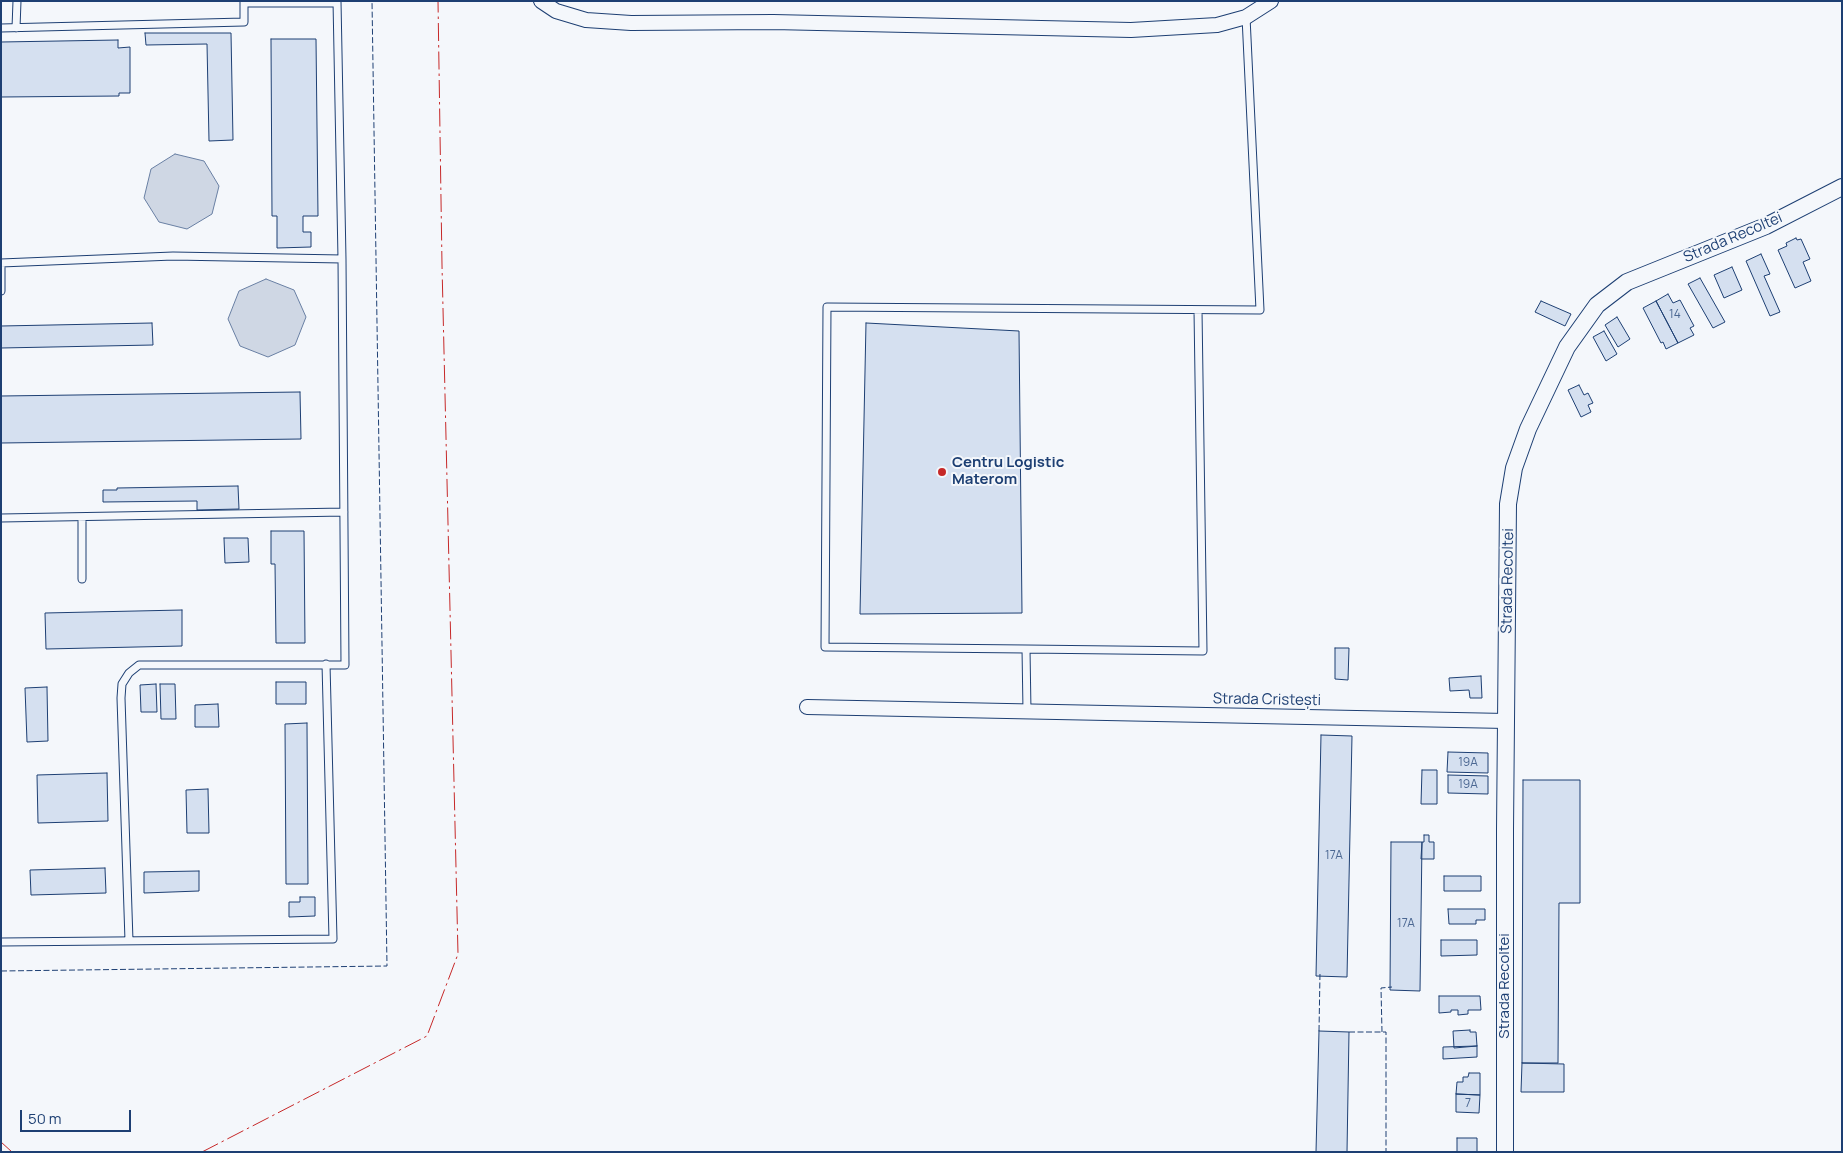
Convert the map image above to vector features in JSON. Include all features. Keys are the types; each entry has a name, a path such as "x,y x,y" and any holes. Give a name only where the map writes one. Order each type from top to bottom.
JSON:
{"street":[{"path":"541,1 556,10 586,20 632,23 773,22 1131,30 1217,25 1246,18 1271,1"},
{"name":"Strada Recoltei","path":"1505,1152 1508,504 1514,468 1528,429 1566,347 1597,306 1626,282 1766,226 1842,187"},
{"name":"Strada Cristești","path":"807,707 1506,721"}],"lane":[{"path":"16,1 16,28"},
{"path":"1,28 244,22 244,2 337,2 342,259 345,665 139,665 129,673 122,684 121,698 129,941"},
{"path":"1198,310 1203,651 825,647 827,307 1260,310 1246,18"},
{"path":"1,291 1,263 173,256 342,259"},
{"path":"1,518 344,512"},
{"path":"82,517 82,579"},
{"path":"1026,649 1027,710"},
{"path":"1,942 333,939 326,664"}],"shaded area":[{"path":"175,154 204,161 219,186 212,214 187,229 159,222 144,198 151,169"},
{"path":"266,279 294,290 306,317 295,345 268,357 240,346 228,319 239,291"}],"building":[{"path":"145,33 231,33 233,140 209,141 207,44 146,45"},
{"path":"271,39 316,39 318,216 303,216 303,232 311,232 311,247 277,248 277,216 272,216"},
{"path":"118,40 118,48 130,47 130,93 119,93 119,96 1,97 1,42"},
{"path":"1796,238 1797,240 1801,239 1810,259 1803,262 1811,281 1795,288 1778,250 1787,246 1786,243"},
{"path":"1761,254 1770,274 1764,276 1780,312 1770,316 1746,261"},
{"path":"1732,267 1742,290 1724,298 1714,275"},
{"path":"1700,278 1725,322 1713,328 1688,284"},
{"path":"1668,294 1673,303 1680,300 1694,326 1690,328 1694,335 1678,343 1656,301"},
{"path":"1541,301 1571,314 1565,326 1535,312"},
{"path":"1656,301 1678,343 1666,349 1643,308"},
{"path":"1617,317 1630,339 1618,347 1605,325"},
{"path":"152,323 153,345 1,348 1,326"},
{"name":"Centru Logistic Materom","path":"866,323 1019,331 1022,613 860,614"},
{"path":"1604,331 1617,354 1606,361 1593,337"},
{"path":"1579,385 1584,395 1588,393 1593,403 1588,405 1591,412 1581,417 1568,390"},
{"path":"300,392 301,439 1,443 1,396"},
{"path":"238,486 239,509 197,510 197,501 103,502 103,490 117,490 117,488"},
{"path":"271,531 304,531 305,643 276,643 275,564 271,564"},
{"path":"224,538 248,538 249,562 225,563"},
{"path":"182,610 182,646 46,649 45,613"},
{"path":"1335,648 1349,648 1348,680 1335,679"},
{"path":"1481,676 1482,698 1470,698 1469,690 1450,691 1449,678"},
{"path":"276,682 306,682 306,704 276,704"},
{"path":"156,684 157,712 141,712 140,685"},
{"path":"160,684 175,684 176,719 161,719"},
{"path":"47,687 48,741 27,742 25,688"},
{"path":"218,704 219,727 195,727 195,705"},
{"path":"307,723 308,884 286,884 285,724"},
{"path":"1321,735 1352,736 1347,977 1316,976"},
{"path":"1448,752 1488,753 1488,773 1447,772"},
{"path":"1422,770 1437,770 1437,804 1421,804"},
{"path":"107,773 108,821 38,823 37,775"},
{"path":"1448,775 1488,776 1488,794 1448,793"},
{"path":"1523,780 1580,780 1580,903 1559,903 1558,1063 1522,1063"},
{"path":"208,789 209,833 187,833 186,790"},
{"path":"1424,835 1429,835 1429,842 1434,842 1434,859 1421,859"},
{"path":"1391,842 1422,842 1420,991 1390,990"},
{"path":"105,868 106,893 31,895 30,870"},
{"path":"199,871 199,891 144,893 144,872"},
{"path":"1444,876 1481,876 1481,891 1444,891"},
{"path":"300,897 315,897 315,916 289,917 289,902 300,902"},
{"path":"1448,909 1485,909 1485,920 1476,920 1476,924 1449,924"},
{"path":"1441,940 1477,940 1477,955 1441,956"},
{"path":"1439,996 1480,996 1481,1010 1468,1010 1468,1014 1458,1015 1458,1010 1439,1013"},
{"path":"1470,1030 1470,1032 1476,1032 1477,1046 1454,1048 1453,1031"},
{"path":"1319,1031 1349,1032 1347,1152 1316,1152"},
{"path":"1477,1046 1477,1057 1443,1059 1443,1047"},
{"path":"1522,1063 1564,1064 1564,1092 1521,1092"},
{"path":"1469,1073 1480,1073 1480,1095 1456,1094 1457,1082 1463,1082 1463,1077 1468,1077"},
{"path":"1456,1094 1480,1095 1479,1113 1456,1112"},
{"path":"1457,1138 1477,1138 1477,1152 1457,1152"}],"fence":[{"path":"1,971 387,966 372,1"},
{"path":"1319,1031 1320,973"},
{"path":"1382,1032 1381,988 1392,987"},
{"path":"1349,1032 1386,1032 1386,1152"}],"power":[{"path":"202,1152 427,1036 458,954 442,265 438,1"},
{"path":"1,1142 12,1152"}],"place":[{"name":"Centru Logistic Materom","path":"942,472"}]}
